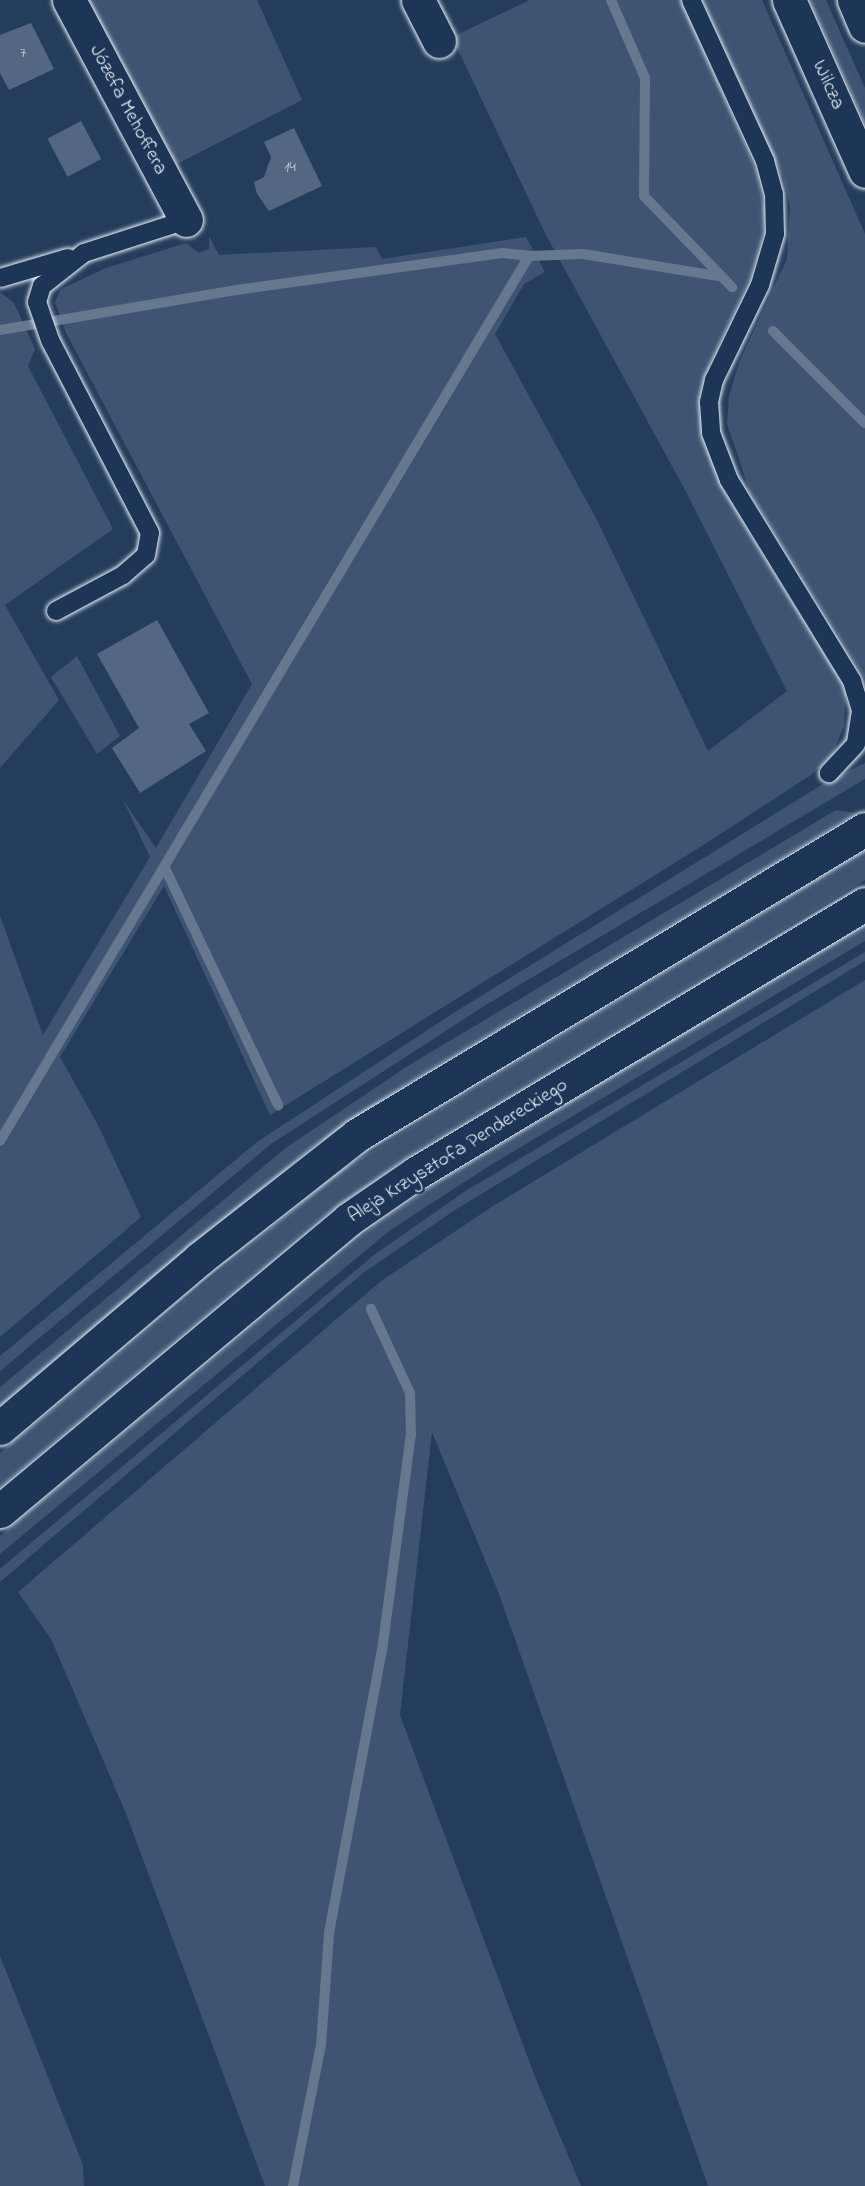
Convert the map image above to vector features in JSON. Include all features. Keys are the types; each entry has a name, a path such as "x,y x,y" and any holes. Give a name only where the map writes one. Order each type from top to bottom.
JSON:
{"main road":[{"name":"Józefa Mehoffera","path":"69,0 186,220"},
{"path":"418,0 439,41"},
{"name":"Wilcza","path":"789,0 865,171"},
{"path":"854,0 865,26"},
{"path":"0,1428 199,1259 357,1135 865,828"},
{"name":"Aleja Krzysztofa Pendereckiego","path":"0,1511 349,1219 416,1173 865,904"}],"lane":[{"path":"691,0 765,161 774,194 776,234 760,285 714,380 709,402 711,433 729,480 852,681 861,711 856,744 829,773"},
{"path":"0,278 186,220"},
{"path":"56,611 123,575 146,555 150,533 50,340 37,302 42,286 84,253"}],"shaded area":[{"path":"82,0 257,0 302,100 173,166"},
{"path":"530,0 681,0 756,170 765,212 763,234 751,275 706,372 699,399 702,432 717,474 752,538 846,689 844,726 832,755 811,775 697,849 270,1115 164,886 60,1057 99,1127 141,1217 0,1337 0,916 43,1035 150,857 123,800 156,848 252,684 66,333 55,302 61,289 106,268 186,243 199,253 209,249 209,236 219,255 376,247 382,259 526,237 545,272 524,284 495,334 597,520 708,751 787,691 685,490 546,235 452,37"},
{"path":"702,0 762,0 865,234 865,678 750,492 727,424 729,396 739,363 787,259 790,206 783,178"},
{"path":"810,0 826,0 865,88 865,124"},
{"path":"0,292 14,303 35,349 28,366 113,529 5,605 59,700 0,768"},
{"path":"77,656 120,736 97,754 51,677"},
{"path":"865,763 865,779 489,1003 271,1144 0,1371 0,1356 257,1142 452,1014 823,784"},
{"path":"836,810 856,813 415,1078 315,1145 0,1406 0,1387 287,1147 406,1067"},
{"path":"865,850 865,880 414,1152 314,1223 0,1487 0,1453 341,1170"},
{"path":"865,924 865,941 489,1166 389,1231 0,1554 0,1536 373,1227 443,1179"},
{"path":"865,952 865,961 455,1210 363,1273 0,1582 0,1569 374,1255 464,1192"},
{"path":"865,980 865,2186 708,2186 499,1594 432,1432 400,1715 535,2077 581,2186 265,2186 125,1811 51,1639 18,1592 381,1281 493,1206"},
{"path":"0,1956 83,2165 84,2186 0,2186"}],"building":[{"path":"31,23 54,69 9,90 0,73 0,35"},
{"path":"81,121 101,159 68,177 47,139"},
{"path":"294,128 322,186 269,211 257,194 254,182 264,177 271,157 264,142"},
{"path":"157,620 209,713 189,724 206,751 140,793 112,748 139,728 97,654"}],"waterway":[{"path":"611,0 645,78 644,196 732,287"},
{"path":"0,330 236,290 502,253 529,256 583,254 718,276"},
{"path":"0,1141 529,256"},
{"path":"773,331 865,423"},
{"path":"165,868 278,1105"},
{"path":"293,2186 321,2045 329,1933 382,1651 411,1435 410,1393 371,1309"}]}
